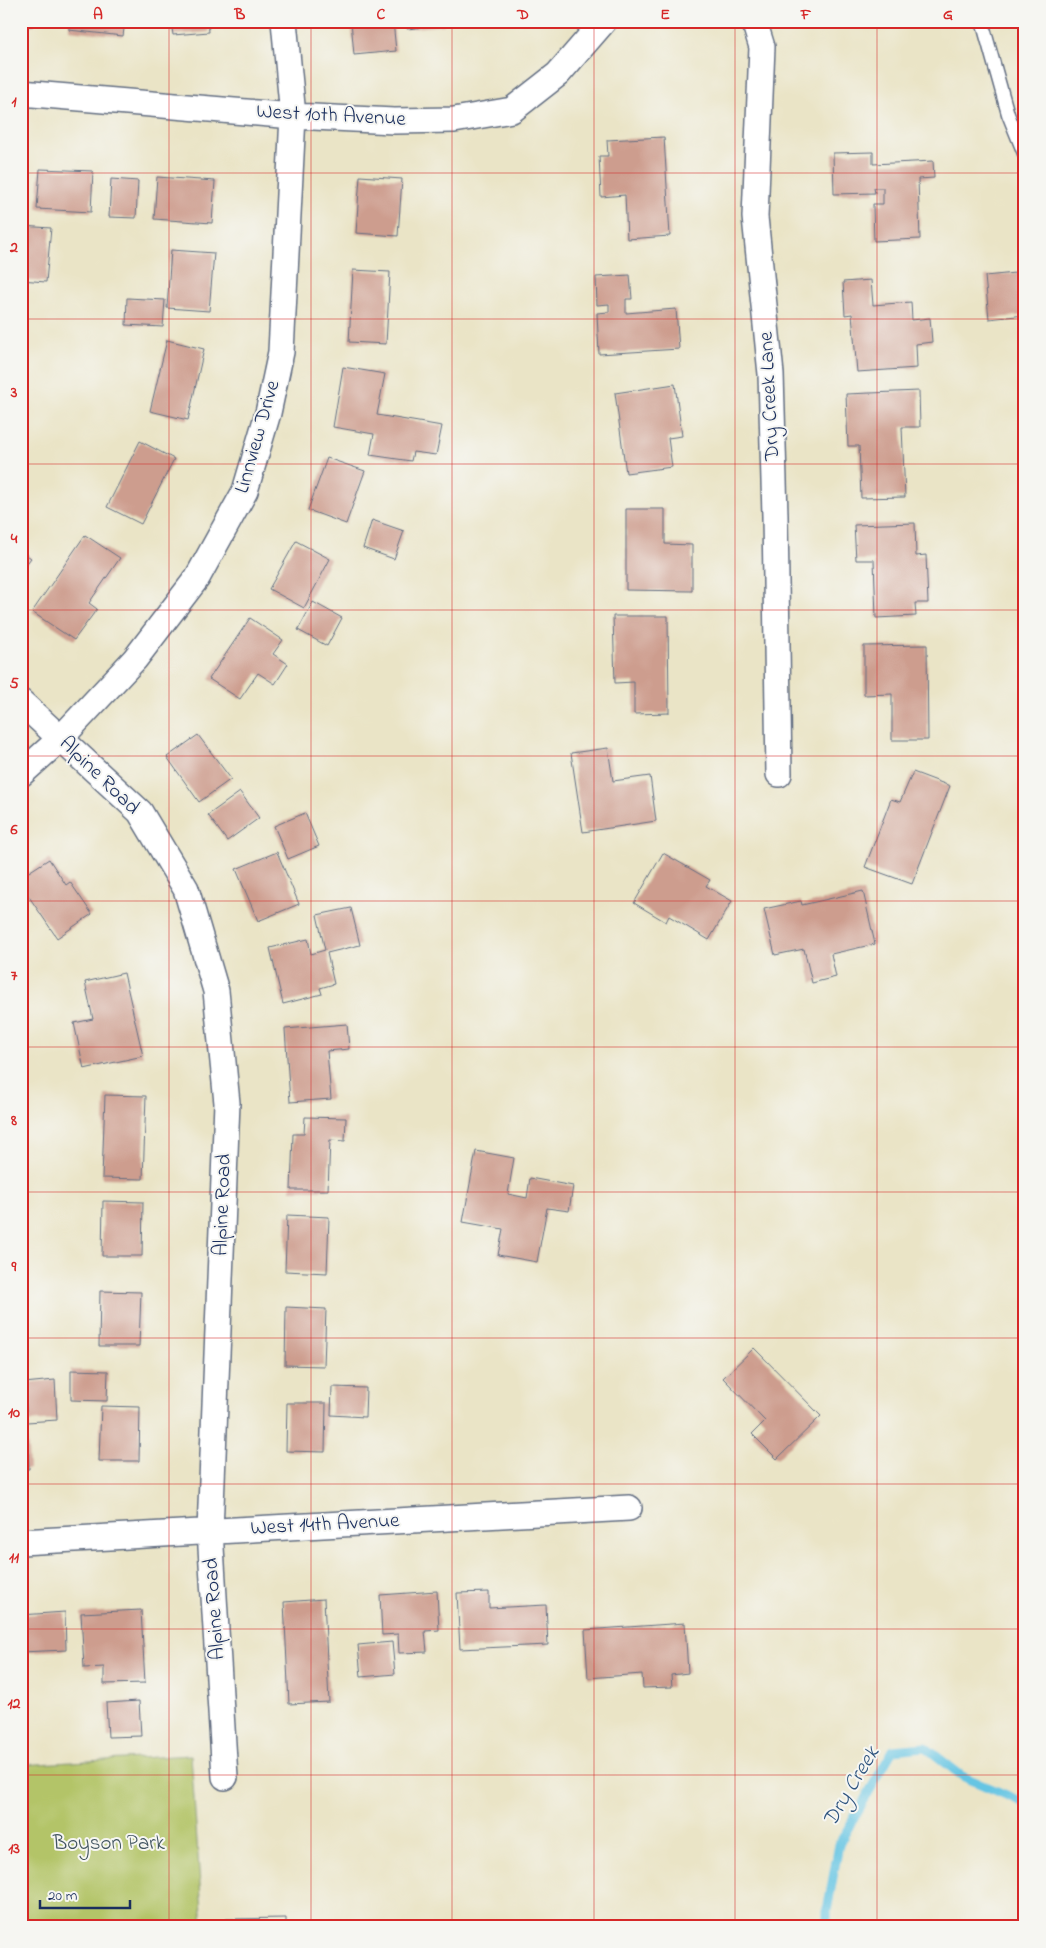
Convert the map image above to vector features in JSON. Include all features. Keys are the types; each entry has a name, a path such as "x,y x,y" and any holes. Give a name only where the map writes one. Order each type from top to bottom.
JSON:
{"street":[{"name":"Linnview Drive","path":"21,774 60,740 135,659 198,578 245,491 268,413 281,352 292,116 284,21"},
{"name":"West 10th Avenue","path":"21,93 292,116 394,121 444,120 512,110 558,74 604,21"},
{"name":"Dry Creek Lane","path":"754,21 762,47 755,217 770,374 775,516 779,774"},
{"name":"Alpine Road","path":"21,702 140,812 186,889 216,991 227,1103 210,1531 225,1776"},
{"name":"West 14th Avenue","path":"21,1542 629,1508"}],"lane":[{"path":"982,21 1008,114 1025,156"}],"green space":[{"name":"Boyson Park","path":"191,1755 203,1927 21,1927 21,1765"}],"building":[{"path":"21,21 34,21 33,26 21,25"},
{"path":"69,21 125,21 123,36 69,30"},
{"path":"171,21 208,21 209,32 173,35"},
{"path":"351,21 393,21 396,51 354,55"},
{"path":"406,21 444,21 444,25 407,29"},
{"path":"664,137 670,236 627,239 625,195 601,197 599,156 608,156 607,140"},
{"path":"873,152 873,164 933,161 934,178 918,179 920,239 874,241 873,204 883,204 883,188 874,188 875,193 834,194 833,153"},
{"path":"40,169 93,171 91,212 37,209"},
{"path":"360,176 402,179 398,236 356,233"},
{"path":"157,177 215,181 212,223 154,219"},
{"path":"111,179 138,181 136,218 109,217"},
{"path":"21,226 51,228 46,282 21,280"},
{"path":"171,250 214,253 209,311 167,308"},
{"path":"353,270 390,272 386,344 349,342"},
{"path":"1025,272 1025,315 989,319 985,276"},
{"path":"630,275 632,299 626,299 626,313 676,309 679,349 599,354 597,313 609,312 609,304 597,305 596,277"},
{"path":"871,280 873,305 911,302 912,320 930,318 932,342 916,344 917,368 857,372 852,314 845,315 843,282"},
{"path":"127,298 165,300 163,327 126,325"},
{"path":"167,340 204,349 188,420 150,411"},
{"path":"343,367 385,374 377,415 442,426 436,455 413,452 411,461 370,455 374,434 333,427"},
{"path":"675,384 682,436 668,438 672,467 626,473 615,393"},
{"path":"919,391 920,427 902,427 905,497 861,498 859,446 848,446 846,394"},
{"path":"140,441 174,459 141,524 107,507"},
{"path":"327,458 365,471 346,524 308,510"},
{"path":"21,491 26,495 21,501"},
{"path":"626,509 665,509 665,544 692,545 692,591 626,590"},
{"path":"372,520 404,531 394,559 363,548"},
{"path":"915,523 916,556 926,555 928,603 915,603 916,616 876,618 874,560 856,560 854,525"},
{"path":"85,535 120,558 89,603 97,609 74,640 32,612"},
{"path":"296,541 330,559 304,608 269,589"},
{"path":"21,551 31,558 21,571"},
{"path":"313,602 342,618 327,646 298,630"},
{"path":"613,616 668,616 669,713 634,714 634,682 615,683"},
{"path":"250,618 283,640 273,654 288,664 275,684 258,673 240,699 209,679"},
{"path":"927,645 928,740 892,740 892,694 864,695 864,646"},
{"path":"198,735 231,779 199,802 167,757"},
{"path":"608,748 613,781 650,776 656,821 583,832 571,753"},
{"path":"913,772 950,786 912,884 865,867 891,799 900,802"},
{"path":"240,792 259,818 227,841 208,815"},
{"path":"305,813 319,846 288,859 274,826"},
{"path":"277,852 299,904 258,921 236,869"},
{"path":"663,853 710,880 706,886 732,901 709,940 669,916 666,922 634,903"},
{"path":"49,859 66,885 70,882 92,914 57,938 21,885 21,877"},
{"path":"863,891 875,944 831,954 836,977 812,983 804,949 775,955 764,909 801,901 802,905"},
{"path":"351,908 360,945 327,953 334,984 320,988 322,994 283,1004 270,948 308,939 311,954 325,950 317,915"},
{"path":"124,973 143,1056 84,1069 74,1023 93,1019 85,982"},
{"path":"347,1024 349,1049 327,1051 331,1099 290,1102 285,1029"},
{"path":"105,1095 146,1096 143,1179 102,1178"},
{"path":"305,1117 346,1118 345,1141 330,1140 328,1190 291,1190 293,1134 304,1134"},
{"path":"476,1151 514,1158 508,1194 527,1198 530,1178 573,1186 569,1211 547,1208 537,1262 498,1255 503,1229 463,1222"},
{"path":"103,1201 143,1202 142,1256 102,1256"},
{"path":"287,1215 329,1217 327,1273 285,1271"},
{"path":"100,1291 141,1292 139,1346 99,1346"},
{"path":"286,1307 326,1309 324,1366 285,1365"},
{"path":"754,1348 821,1416 777,1459 752,1434 765,1421 723,1378"},
{"path":"71,1370 108,1371 107,1401 71,1400"},
{"path":"55,1380 57,1420 27,1422 24,1383"},
{"path":"332,1387 366,1388 365,1417 331,1415"},
{"path":"287,1403 326,1403 325,1452 286,1451"},
{"path":"101,1406 140,1407 139,1461 99,1461"},
{"path":"21,1429 27,1429 29,1469 21,1470"},
{"path":"437,1591 439,1630 425,1631 427,1652 399,1653 398,1634 382,1635 380,1595"},
{"path":"489,1592 489,1608 546,1605 548,1645 460,1649 457,1593"},
{"path":"324,1599 329,1702 289,1704 284,1602"},
{"path":"141,1610 145,1683 104,1684 104,1667 84,1668 81,1613"},
{"path":"65,1612 66,1650 21,1652 21,1615"},
{"path":"685,1623 688,1673 671,1675 672,1687 643,1688 642,1674 588,1678 585,1630"},
{"path":"392,1642 395,1674 361,1677 358,1645"},
{"path":"21,1690 23,1690 24,1709 21,1709"},
{"path":"139,1701 141,1736 108,1737 106,1703"},
{"path":"286,1918 286,1927 226,1927 226,1919"}],"waterway":[{"name":"Dry Creek","path":"827,1927 827,1911 839,1844 893,1750 925,1747 962,1776 1025,1803"}]}
